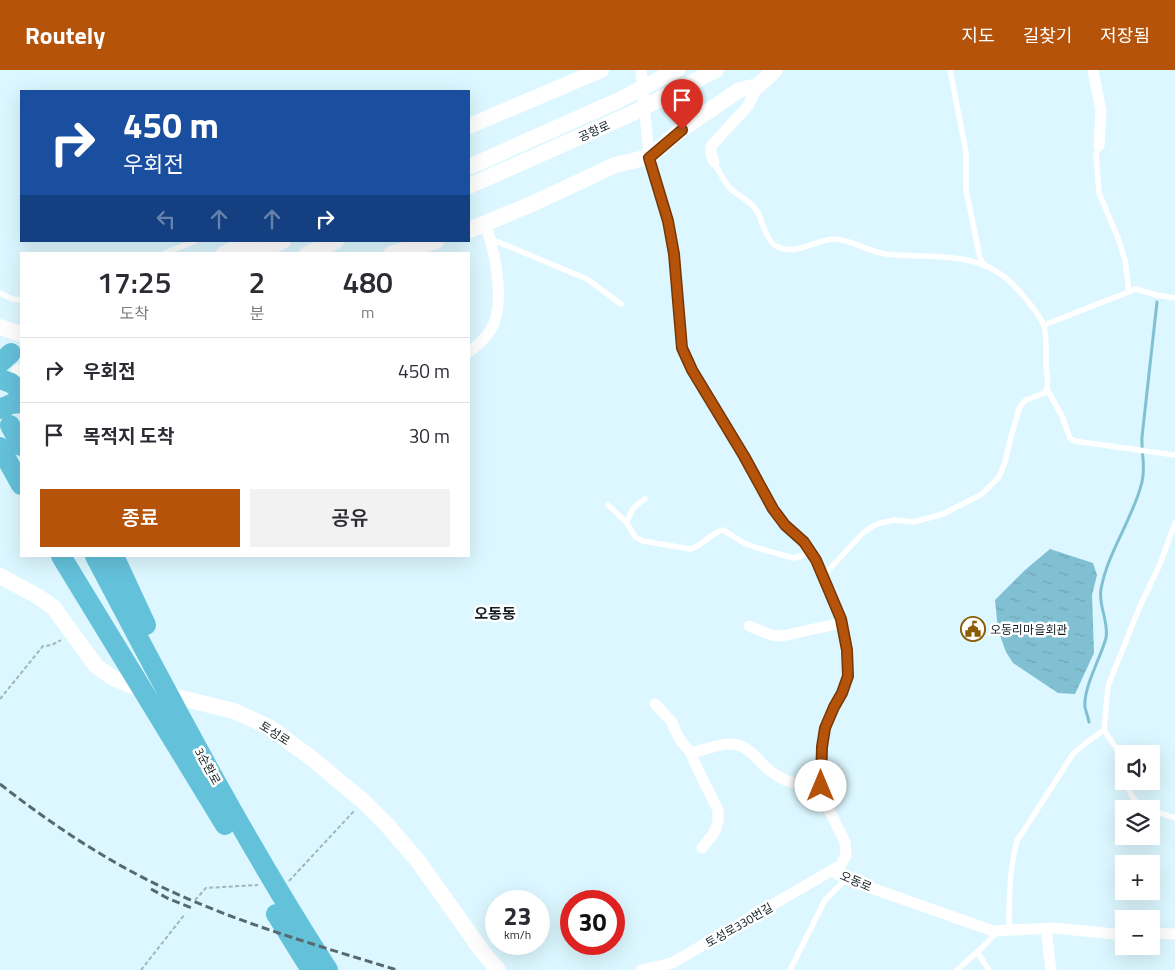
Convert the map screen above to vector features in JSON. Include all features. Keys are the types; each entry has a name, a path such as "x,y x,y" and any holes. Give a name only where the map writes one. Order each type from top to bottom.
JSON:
{"highway":[{"path":"20,403 10,404 5,417 6,448 20,483"},
{"path":"62,557 149,672"},
{"path":"81,557 173,715 311,970"},
{"path":"95,557 149,672"},
{"path":"114,557 149,672"},
{"path":"173,715 225,825 243,844 288,907 328,970"}],"main road":[{"path":"470,126 601,70"},
{"name":"공항로","path":"470,167 617,101 677,70"},
{"name":"공항로","path":"470,186 633,113 716,70"},
{"path":"470,230 488,232 615,165 648,151 739,90 758,86 776,70"},
{"path":"228,252 248,242"},
{"path":"256,252 281,242"},
{"path":"311,252 334,242"},
{"path":"398,252 433,242"},
{"path":"0,327 20,334"},
{"name":"토성로","path":"0,576 47,602 74,633 96,666 113,678 132,686 219,706 251,718 286,738 364,801 418,861 482,951 498,970"}],"street":[{"name":"오동로","path":"641,70 648,151 668,221 674,254 682,348 692,370 744,456 773,509 785,525 804,542 816,560 841,622 847,650 848,676 825,728 822,747 822,796 845,842 846,855 841,865 833,870 846,879 1003,931 1046,929 1115,933"},
{"path":"1093,70 1101,111 1099,146"},
{"path":"714,162 711,146 748,106 758,86"},
{"path":"470,351 488,334 494,323 498,302 497,276 488,232"},
{"path":"749,626 771,635 782,636 841,622"},
{"path":"655,704 671,721 680,740 691,753 718,810 718,822 714,833 702,848"},
{"path":"691,753 733,744 750,753 772,772 784,779 801,786 821,786"},
{"name":"토성로330번길","path":"641,970 672,964 833,870"},
{"path":"1046,929 1051,970"},
{"path":"1160,933 1175,934"}],"lane":[{"path":"950,70 966,152 966,189 980,258 985,266"},
{"path":"1099,146 1096,154 1099,192 1125,260 1129,292"},
{"path":"714,162 730,188 757,211 767,234 775,245 785,248 802,249 835,239 882,253 944,257 985,266 996,270 1019,290 1040,316 1044,325 1047,344 1047,389 1043,394 1026,400 1019,409 999,476 982,494 943,514 914,522 895,520 880,522 863,533 823,576"},
{"path":"488,232 586,279 621,304"},
{"path":"168,252 193,242"},
{"path":"1044,325 1136,289 1175,298"},
{"path":"0,293 12,299 20,300"},
{"path":"1047,389 1062,416 1070,438 1074,441 1175,455"},
{"path":"627,523 629,514 636,505 645,499"},
{"path":"608,505 627,523 635,537 643,541 690,549 697,547 716,532 723,530 750,545 794,558 801,556 809,550"},
{"path":"1115,746 1104,730 1108,686 1140,606 1160,564 1175,523"},
{"path":"957,970 1003,931 1013,856 1017,841 1073,754 1104,730"},
{"path":"1160,813 1175,818"},
{"path":"790,970 825,900 846,879"},
{"path":"977,952 989,970"}],"path":[{"path":"0,699 44,646 52,645 74,633"},
{"path":"288,882 364,801"},
{"path":"195,900 206,888 262,885"},
{"path":"141,970 185,914"}],"water":[{"path":"1050,549 1093,563 1097,575 1092,595 1094,653 1075,694 1058,693 1013,663 1006,652 998,630 995,600 1025,570"}],"waterway":[{"path":"1089,722 1085,699 1089,682 1104,646 1107,632 1100,595 1104,575 1133,509 1143,476 1142,437 1157,302"}],"railway":[{"path":"0,784 79,840 121,866 164,888 250,923 397,970"},
{"path":"151,889 192,908"}],"place":[{"name":"오동리마을회관","path":"973,629"}],"district":[{"name":"오동동","path":"495,613"}],"route":[{"path":"682,130 649,158 668,221 674,254 682,348 692,370 744,456 773,509 785,525 804,542 816,560 841,619 847,650 848,676 825,728 822,747 821,786"}]}
